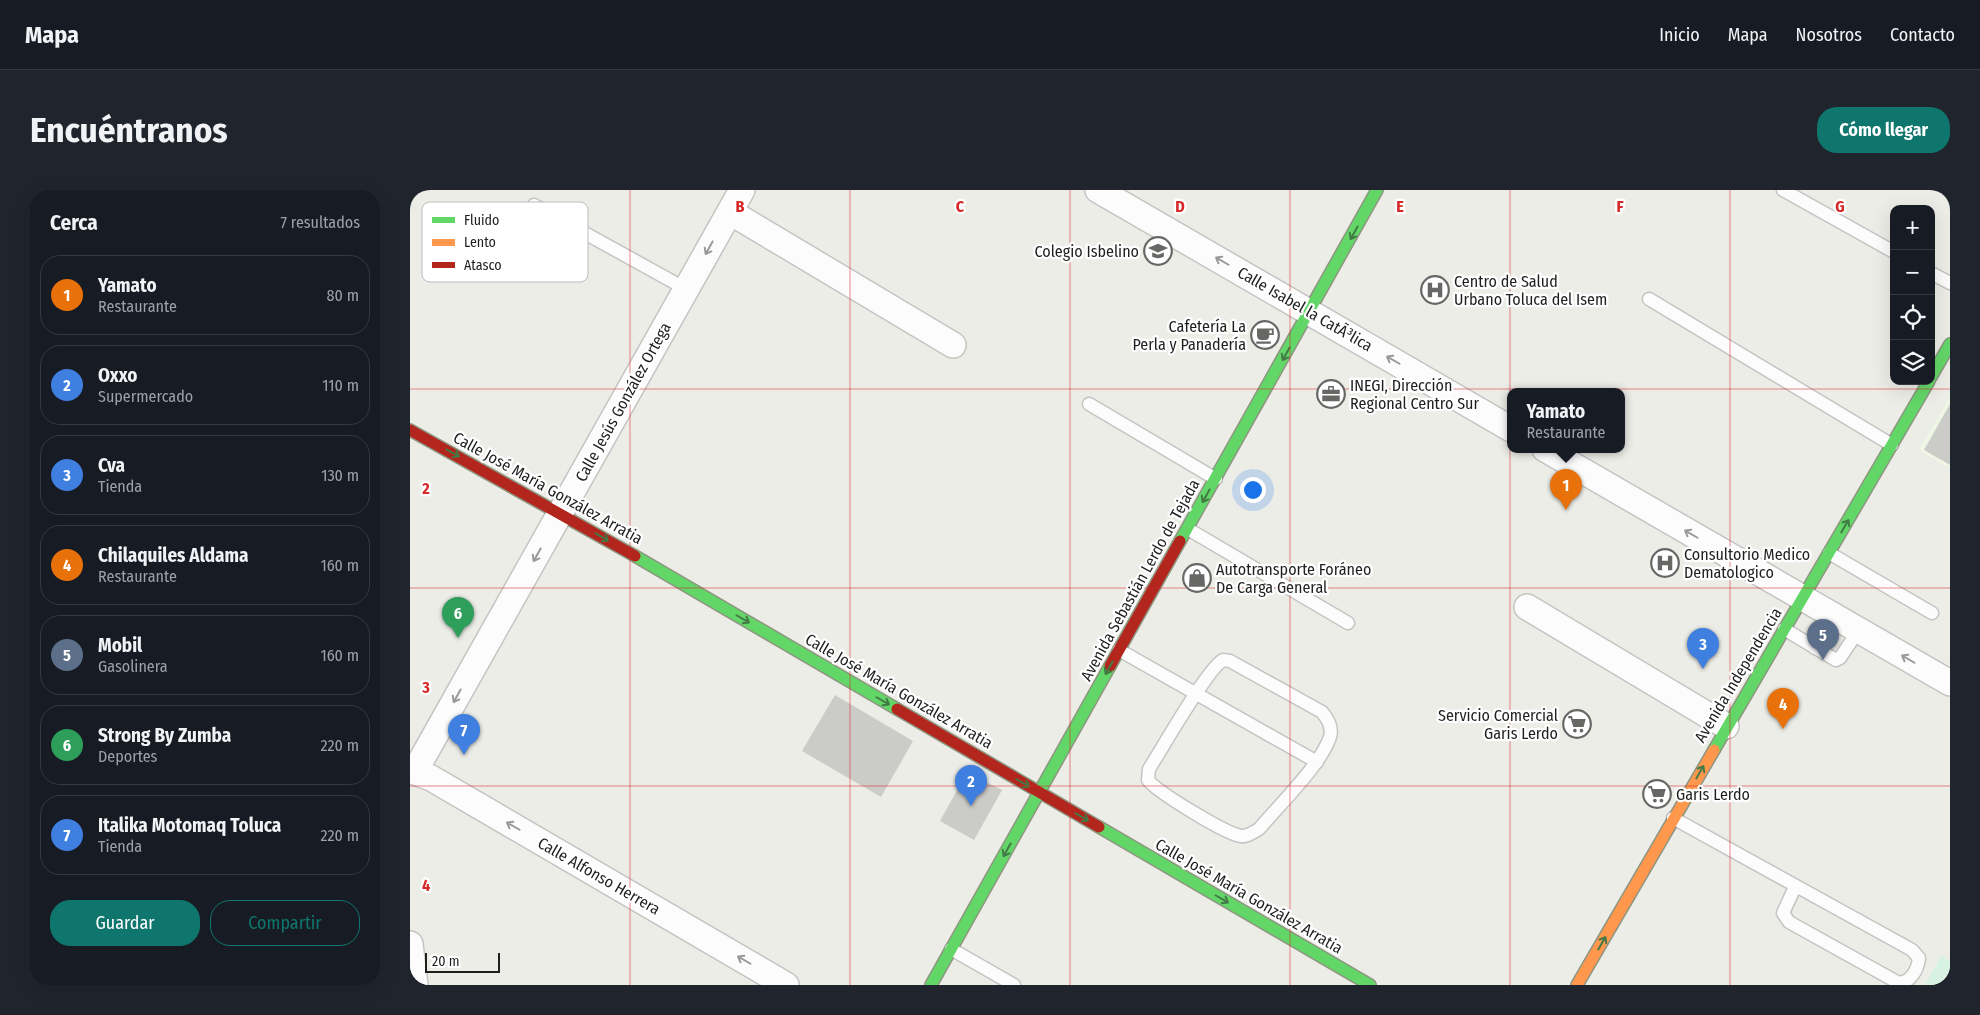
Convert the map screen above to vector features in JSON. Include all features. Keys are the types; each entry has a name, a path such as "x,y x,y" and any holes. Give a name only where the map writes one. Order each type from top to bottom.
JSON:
{"main road":[{"name":"Avenida Sebastián Lerdo de Tejada","path":"931,985 1188,530 1377,190"},
{"path":"1935,370 1950,344"},
{"name":"Avenida Independencia","path":"1577,985 1726,726 1927,385"},
{"name":"Calle José María González Arratia","path":"410,430 560,512 1370,985"}],"street":[{"name":"Calle Jesús González Ortega","path":"413,770 742,190"},
{"name":"Calle Isabel la CatÃ³lica","path":"1098,190 1507,427"},
{"path":"730,212 953,345"},
{"path":"1552,453 1950,683"},
{"path":"1527,607 1726,726"},
{"name":"Calle Alfonso Herrera","path":"413,770 786,985"},
{"path":"410,944 415,985"}],"lane":[{"path":"1783,190 1890,250"},
{"path":"588,235 686,289"},
{"path":"1935,275 1950,283"},
{"path":"1649,299 1892,445"},
{"path":"1089,404 1216,479"},
{"path":"1188,530 1348,623"},
{"path":"1829,553 1932,613"},
{"path":"1815,648 1834,617"},
{"path":"1784,629 1836,660 1839,659 1858,631"},
{"path":"1119,650 1317,762"},
{"path":"1223,660 1230,661 1322,712 1327,718 1330,736 1317,762 1259,829 1248,835 1241,836 1223,828 1162,793 1148,780 1149,769 1215,667 1223,660"},
{"path":"1673,818 1916,954 1918,964 1909,980 1904,983 1897,982 1789,922 1783,913 1795,887"},
{"path":"951,949 1014,985"}],"shaded area":[{"path":"1950,397 1950,468 1919,450"},
{"path":"1941,956 1950,961 1950,985 1925,985"}],"building":[{"path":"1950,404 1950,465 1924,450"},
{"path":"835,695 913,741 881,797 802,751"},
{"path":"967,772 1002,790 974,840 940,821"}],"traffic: fast":[{"path":"1180,541 1377,190"},
{"path":"1935,370 1950,344"},
{"path":"1714,750 1927,385"},
{"path":"635,556 897,709"},
{"path":"931,985 1110,666"},
{"path":"1099,827 1370,985"}],"traffic: slow":[{"path":"1577,985 1714,750"}],"traffic: jam":[{"path":"410,430 635,556"},
{"path":"1110,666 1180,541"},
{"path":"897,709 1099,827"}],"place":[{"name":"Colegio Isbelino","path":"1158,251"},
{"name":"Centro de Salud Urbano Toluca del Isem","path":"1435,290"},
{"name":"Cafetería La Perla y Panadería","path":"1265,335"},
{"name":"INEGI, Dirección Regional Centro Sur","path":"1331,394"},
{"name":"Yamato","path":"1566,510"},
{"name":"Consultorio Medico Dematologico","path":"1665,563"},
{"name":"Autotransporte Foráneo De Carga General","path":"1197,578"},
{"name":"Strong By Zumba","path":"458,638"},
{"name":"Mobil","path":"1823,660"},
{"name":"Cva","path":"1703,669"},
{"name":"Servicio Comercial Garis Lerdo","path":"1577,724"},
{"name":"Chilaquiles Aldama","path":"1783,729"},
{"name":"Italika Motomaq Toluca","path":"464,755"},
{"name":"Garis Lerdo","path":"1657,794"},
{"name":"Oxxo","path":"971,806"}]}
